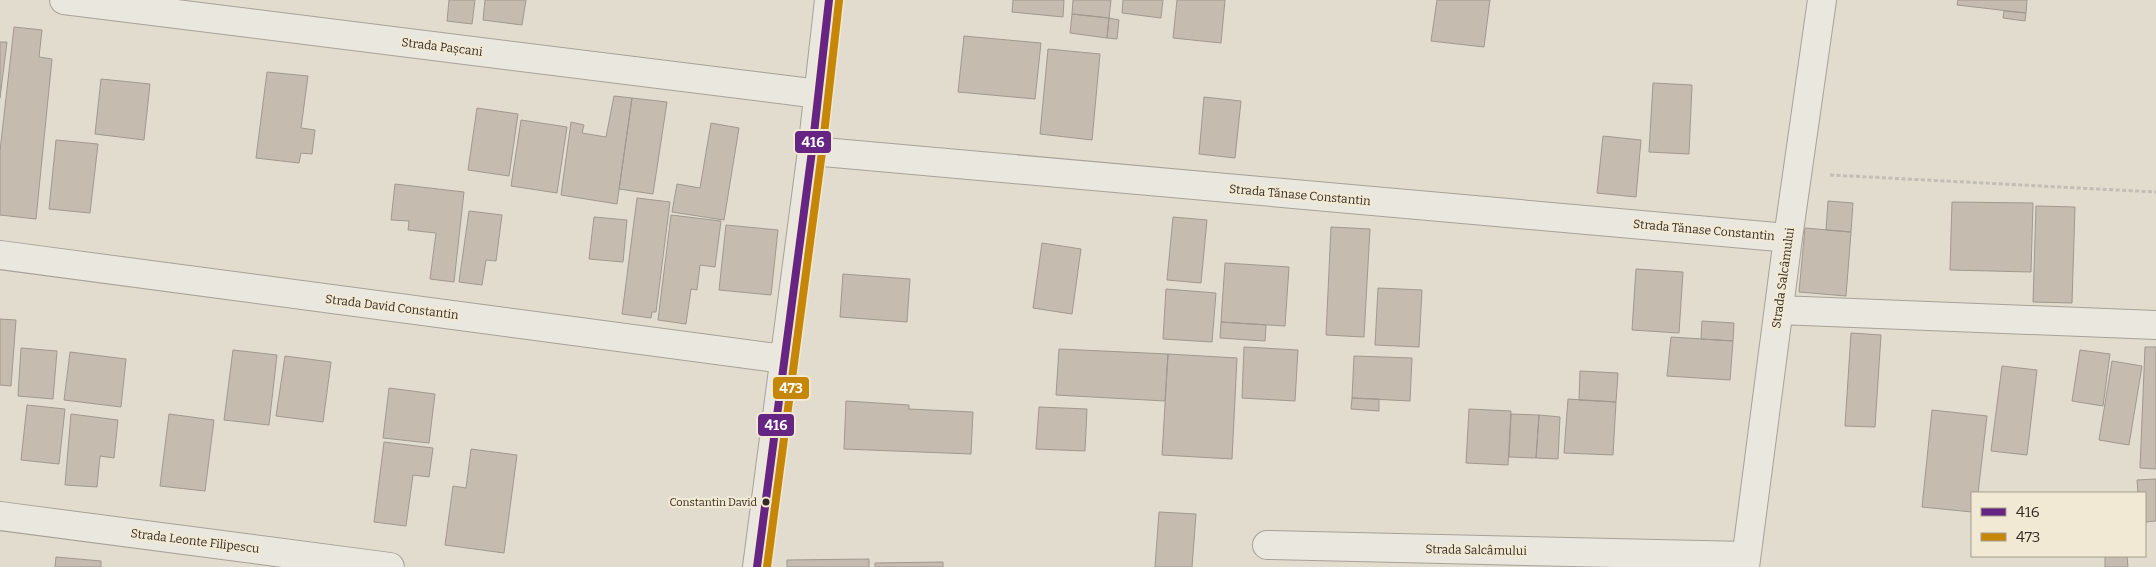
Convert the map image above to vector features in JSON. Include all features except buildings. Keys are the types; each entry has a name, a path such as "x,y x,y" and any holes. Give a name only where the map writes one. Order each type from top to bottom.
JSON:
{"street":[{"name":"Strada Pașcani","path":"64,0 820,94"},
{"path":"757,567 820,94 829,0"},
{"name":"Strada Salcâmului","path":"1267,545 1745,562 1822,0"},
{"name":"Strada Tănase Constantin","path":"812,152 1788,238"},
{"name":"Strada David Constantin","path":"0,255 784,359"},
{"path":"1779,310 2156,326"},
{"name":"Strada Leonte Filipescu","path":"0,516 390,567"}],"path":[{"path":"1797,174 2156,192"}],"transit line":[{"name":"416","path":"757,567 812,151 829,0"},
{"name":"473","path":"767,567 822,152 839,1"}],"place":[{"name":"Constantin David","path":"766,502"}]}
